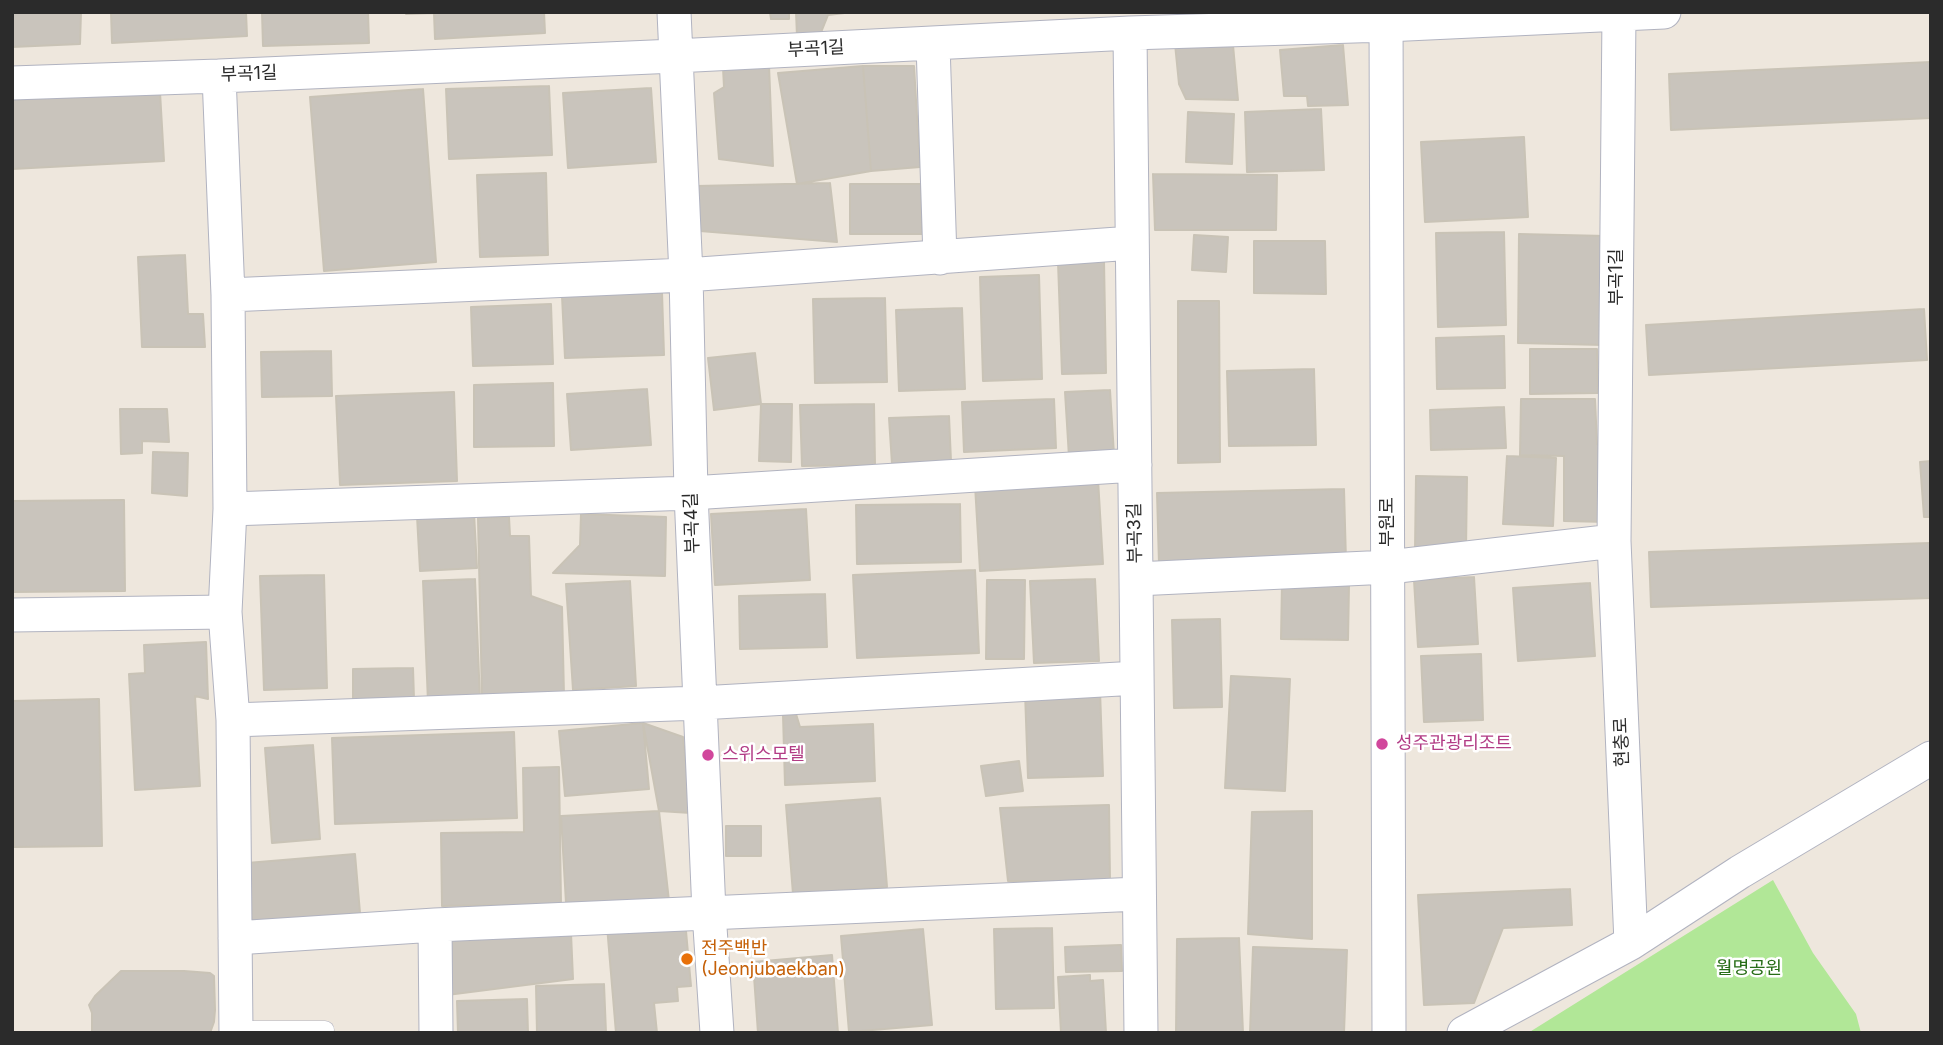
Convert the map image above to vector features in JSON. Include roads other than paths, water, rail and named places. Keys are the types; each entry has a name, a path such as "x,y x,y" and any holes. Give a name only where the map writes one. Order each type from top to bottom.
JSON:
{"street":[{"name":"부곡4길","path":"674,12 686,275 691,493 709,912 717,1033"},
{"name":"부곡1길","path":"12,83 933,44 1386,19 1664,12"},
{"name":"부곡1길","path":"1614,541 1619,14"},
{"name":"부원로","path":"1386,19 1390,1033"},
{"name":"부곡3길","path":"1129,33 1141,1033"},
{"path":"933,44 940,258"},
{"path":"219,76 228,295 230,509 225,612 233,720 236,1031"},
{"path":"228,295 686,275 1132,243"},
{"path":"230,509 691,493 1135,465"},
{"path":"1136,579 1389,567 1614,541"},
{"name":"현충로","path":"1614,541 1630,943"},
{"path":"12,615 225,612"},
{"path":"233,720 701,704 1137,678"},
{"path":"1464,1033 1630,943 1740,872 1931,758"},
{"path":"235,938 435,925 1139,894"},
{"path":"435,925 436,1033"}],"lane":[{"path":"236,1031 325,1030"}],"place":[{"name":"성주관광리조트","path":"1382,744"},
{"name":"스위스모텔","path":"708,755"},
{"name":"전주백반 (Jeonjubaekban)","path":"687,959"}],"park label":[{"name":"월명공원","path":"1749,969"}]}
